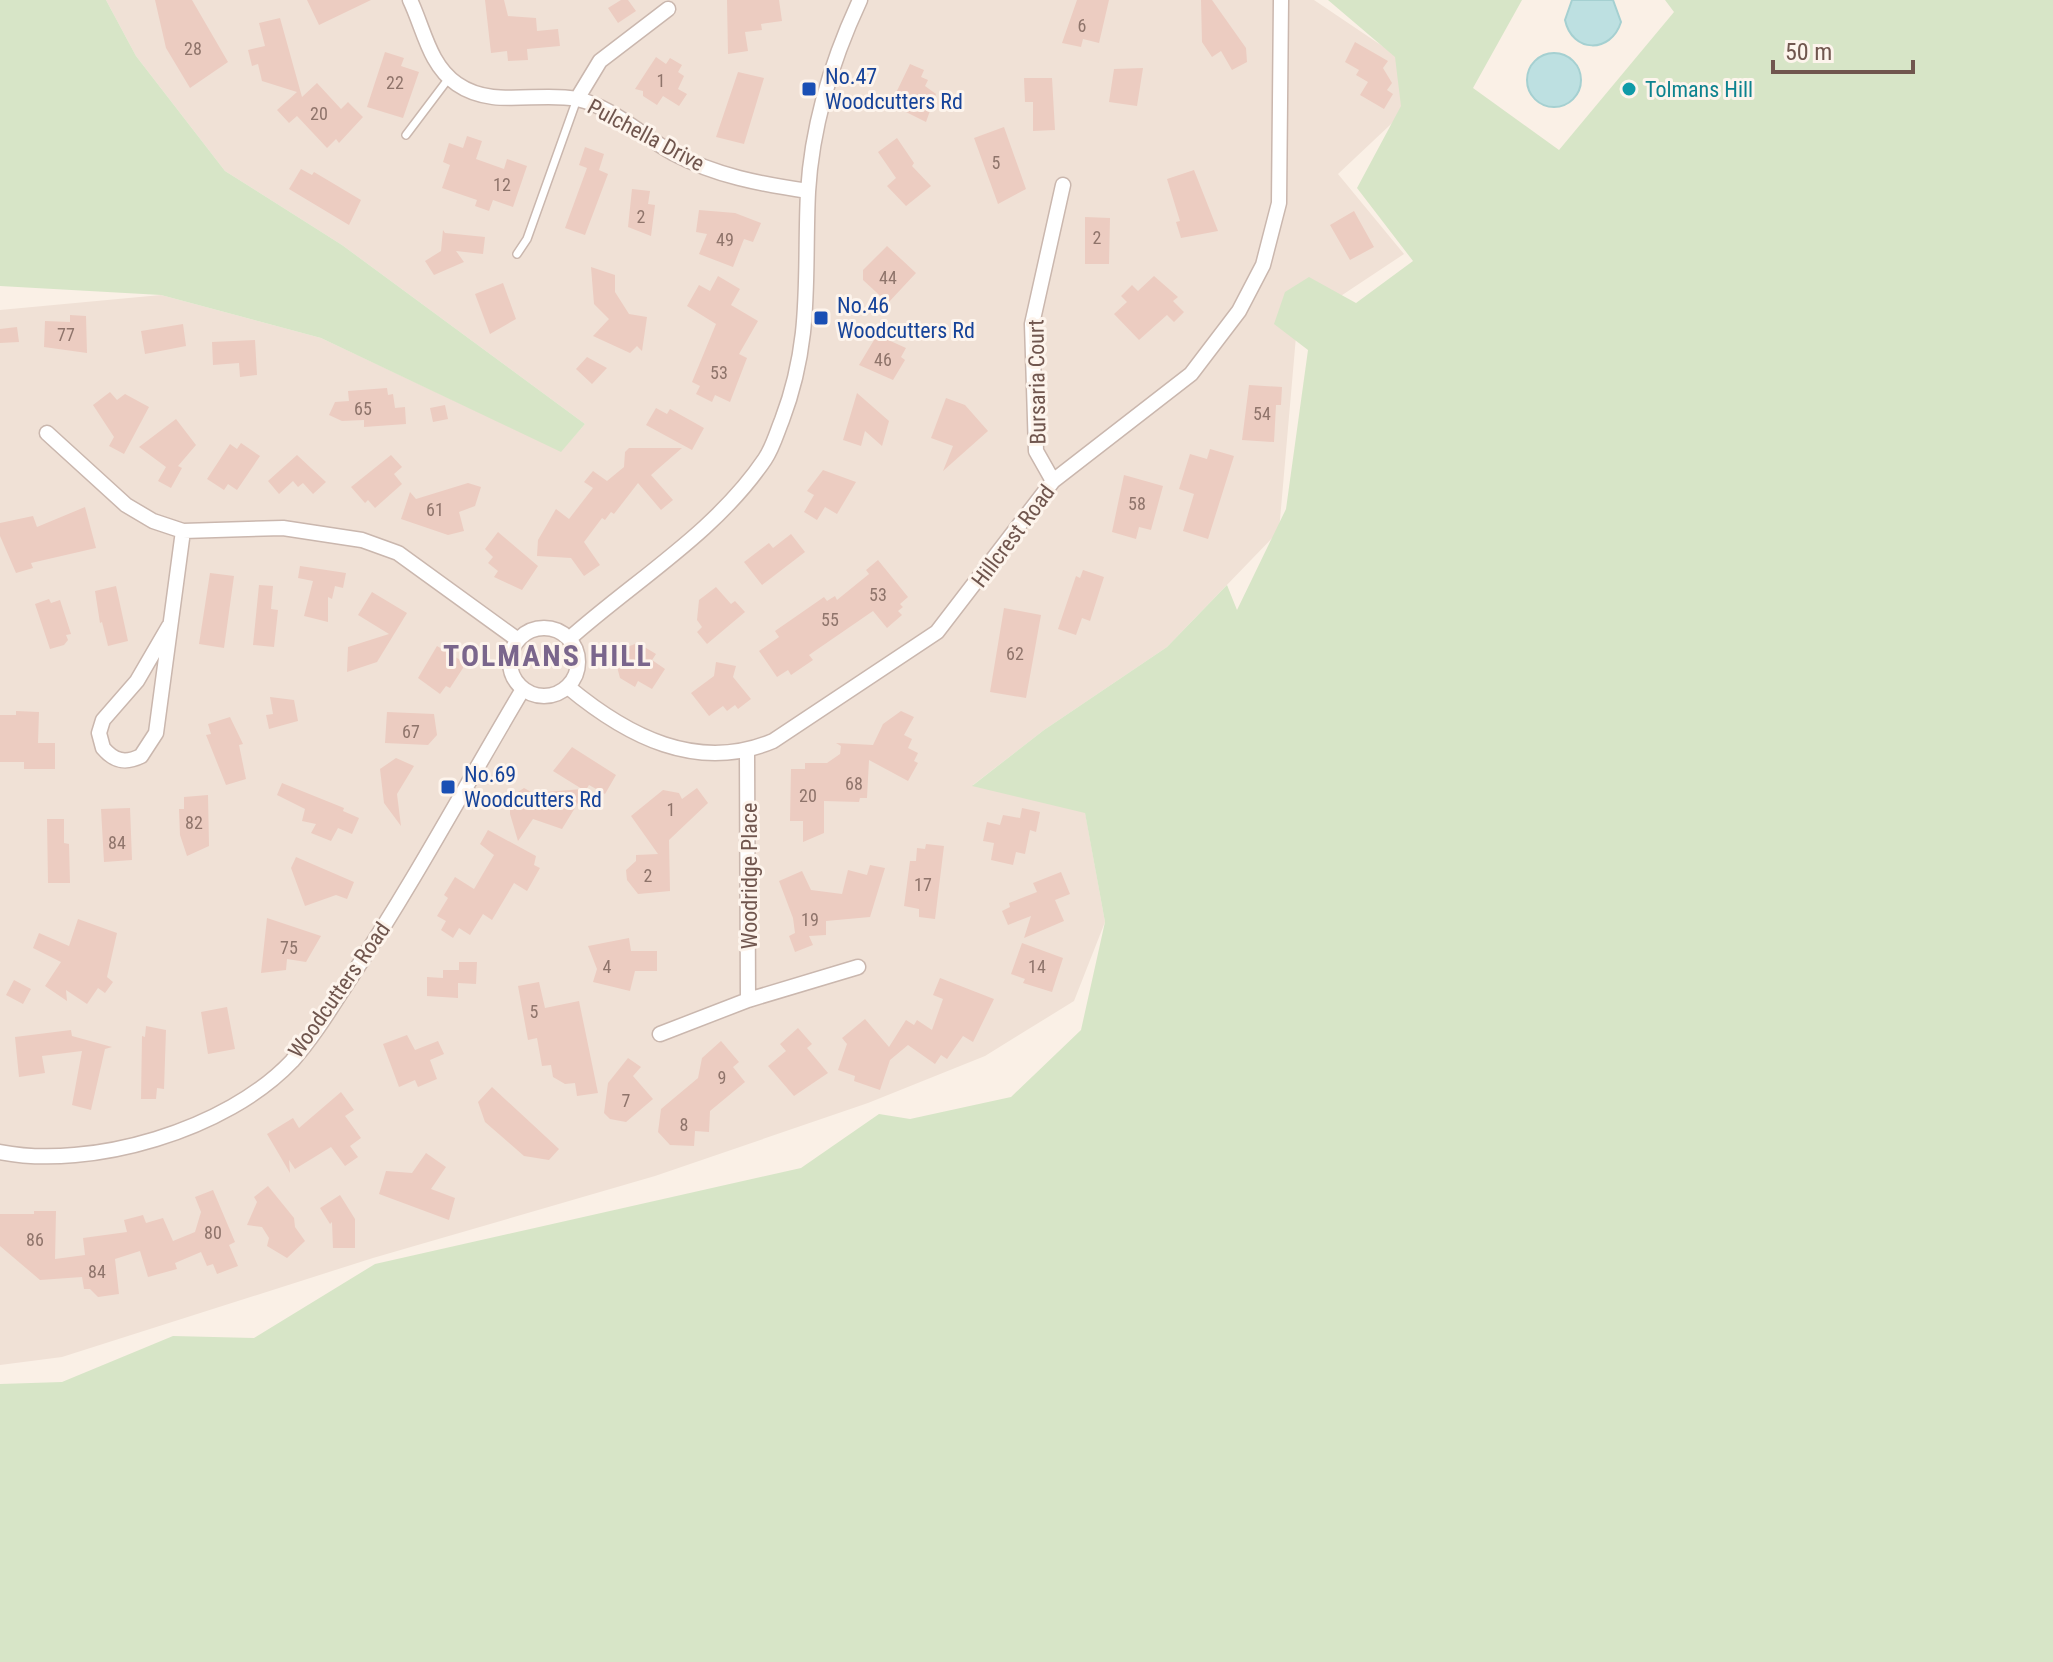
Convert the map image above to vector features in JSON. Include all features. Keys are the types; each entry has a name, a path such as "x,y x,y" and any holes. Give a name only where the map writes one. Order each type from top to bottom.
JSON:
{"street":[{"path":"410,0 435,61 449,78"},
{"path":"569,639 717,516 745,488 768,455 790,399 807,320 808,191 829,75 860,0"},
{"name":"Hillcrest Road","path":"568,687 600,712 647,740 693,751 747,752 773,741 937,632 1053,481 1191,374 1239,311 1263,265 1279,203 1281,0"},
{"path":"577,99 600,61 668,9"},
{"name":"Pulchella Drive","path":"449,78 485,96 577,99 612,114 673,153 713,171 808,191"},
{"name":"Bursaria Court","path":"1053,481 1036,451 1032,324 1063,185"},
{"path":"47,433 126,505 153,521 183,531 283,528 362,540 398,553 518,640"},
{"path":"169,626 137,681 107,712 100,726 103,748 115,759 133,760 152,743 165,677 183,531"},
{"path":"538,629 549,629 569,639 578,658 574,679 568,687 550,696 523,689 515,680 510,660 518,640 538,629"},
{"name":"Woodcutters Road","path":"0,1152 60,1158 116,1148 209,1118 267,1084 317,1029 383,928 523,689"},
{"name":"Woodridge Place","path":"747,752 748,1000"},
{"path":"660,1034 748,1000 858,967"}],"lane":[{"path":"406,135 449,78"},
{"name":"Pulchella Drive","path":"517,254 527,239 577,99"}],"shaded area":[{"path":"106,0 1314,0 1406,62 1406,110 1338,174 1404,254 1297,325 1279,531 1167,647 1044,730 973,785 1085,812 1105,922 1074,1001 985,1056 868,1103 655,1176 373,1258 62,1357 0,1365 0,310 161,295 321,338 561,451 585,424 342,245 225,171 136,56"}],"green space":[{"path":"0,0 106,0 136,56 225,171 342,245 585,424 561,452 321,338 161,295 0,286"},
{"path":"1328,0 1522,0 1473,88 1559,150 1674,12 1665,0 2053,0 2053,1662 0,1662 0,1384 62,1382 173,1336 254,1338 375,1264 801,1168 879,1114 910,1119 1011,1097 1081,1030 1105,922 1085,813 972,786 1044,730 1167,647 1227,585 1237,610 1286,509 1308,350 1274,324 1285,292 1309,277 1356,303 1413,261 1357,188 1401,106 1395,57"}],"water":[{"path":"1572,0 1613,0 1621,22 1609,40 1592,45 1575,39 1565,20"},
{"path":"1554,53 1573,61 1581,80 1573,99 1554,107 1535,99 1527,80 1535,61"}],"building":[{"path":"155,0 192,0 228,62 190,88 166,48"},
{"path":"307,0 371,0 319,25"},
{"path":"485,0 504,0 508,16 536,18 537,31 558,29 560,46 527,49 528,60 508,61 507,51 491,53"},
{"path":"621,0 628,0 636,11 618,23 608,8"},
{"path":"727,0 779,0 782,21 761,24 762,30 745,32 748,51 728,54"},
{"path":"1077,0 1109,0 1099,43 1083,39 1081,47 1062,43"},
{"path":"1201,0 1212,0 1246,48 1247,62 1232,70 1221,51 1212,57 1202,42"},
{"path":"280,18 302,97 317,83 341,109 348,102 363,117 339,143 336,139 327,148 297,116 289,123 277,110 297,92 262,81 258,64 252,66 248,50 265,46 259,23"},
{"path":"1355,42 1388,61 1383,68 1392,83 1387,90 1393,94 1384,109 1360,95 1368,82 1356,75 1359,70 1345,62"},
{"path":"385,52 404,58 401,66 419,72 403,118 367,107"},
{"path":"656,57 666,64 670,58 682,65 678,72 684,76 678,89 687,94 679,106 663,96 657,105 643,96 643,91 635,89"},
{"path":"910,64 924,70 921,77 928,80 925,86 936,94 926,122 904,111 894,97"},
{"path":"1143,68 1137,106 1109,102 1114,69"},
{"path":"738,72 764,78 744,144 716,137"},
{"path":"1024,78 1052,78 1055,130 1033,131 1033,102 1025,102"},
{"path":"1004,127 1026,189 998,204 974,138"},
{"path":"467,136 482,141 476,159 504,169 507,159 527,166 513,207 493,200 489,211 475,206 477,200 442,188 450,165 443,162 449,143 463,148"},
{"path":"897,138 914,163 912,166 931,186 906,206 887,186 896,178 878,152"},
{"path":"585,147 604,154 599,170 608,174 585,235 565,228 587,168 579,165"},
{"path":"301,169 312,175 314,172 361,200 349,225 289,189"},
{"path":"1194,170 1218,231 1181,238 1176,222 1180,221 1167,179"},
{"path":"632,189 650,191 648,204 655,205 651,236 628,227"},
{"path":"699,210 735,213 761,223 753,242 744,239 733,267 699,254 707,234 696,232"},
{"path":"1354,211 1374,247 1350,260 1330,225"},
{"path":"1085,217 1110,218 1109,264 1085,264"},
{"path":"443,230 445,233 485,237 483,254 456,251 464,262 434,275 425,261 441,251"},
{"path":"887,246 916,273 888,303 863,280 863,270"},
{"path":"591,267 615,275 615,292 629,314 647,317 642,351 637,346 630,353 593,336 609,319 594,304"},
{"path":"718,276 740,289 731,305 758,321 739,354 747,358 730,402 715,395 712,402 696,394 700,386 692,382 716,324 687,306 699,285 710,291"},
{"path":"1154,276 1178,297 1173,301 1184,312 1174,322 1167,315 1139,340 1114,314 1127,302 1121,296 1132,285 1138,291"},
{"path":"503,283 516,319 490,334 475,294"},
{"path":"70,315 86,316 87,353 44,347 45,321 70,322"},
{"path":"183,324 186,346 145,354 141,331"},
{"path":"17,327 19,342 0,343 0,329"},
{"path":"877,335 906,348 901,357 905,360 893,380 859,365"},
{"path":"255,340 257,375 240,377 239,363 213,365 212,342"},
{"path":"587,357 607,368 592,384 576,369"},
{"path":"1249,385 1282,387 1281,405 1276,405 1274,442 1242,440"},
{"path":"387,388 388,395 393,394 395,408 405,407 406,424 364,427 364,420 342,421 329,415 335,402 349,401 348,391"},
{"path":"110,392 117,400 125,394 149,407 124,454 109,446 114,437 93,405"},
{"path":"857,393 889,421 882,446 865,431 861,446 843,440"},
{"path":"946,398 965,405 988,431 943,471 953,446 931,438"},
{"path":"445,405 448,419 433,422 430,408"},
{"path":"656,408 667,414 670,409 704,428 692,450 646,425"},
{"path":"176,419 196,445 178,466 182,468 171,488 158,481 166,467 139,447"},
{"path":"241,443 260,456 237,490 228,484 224,490 207,479 230,444 237,449"},
{"path":"629,448 682,448 651,475 673,500 661,510 638,483 614,514 611,512 605,520 602,518 584,542 600,565 584,576 571,558 537,556 538,540 556,509 569,519 593,488 584,482 593,471 607,481 624,467 625,452"},
{"path":"1210,449 1234,456 1208,539 1183,531 1194,494 1179,489 1190,454 1207,459"},
{"path":"297,455 326,482 313,494 303,483 298,487 293,481 279,494 268,481"},
{"path":"391,455 402,467 394,474 402,484 375,508 368,500 365,503 351,487"},
{"path":"823,470 856,482 837,514 825,507 817,520 804,512 814,495 807,491"},
{"path":"1124,475 1163,486 1151,530 1139,527 1136,539 1112,532"},
{"path":"468,483 481,487 475,506 459,512 464,531 448,535 401,519 410,492 416,499"},
{"path":"85,507 96,548 31,563 33,568 16,573 0,536 0,523 33,516 37,527"},
{"path":"498,532 538,566 522,590 494,577 498,571 488,563 493,557 485,549"},
{"path":"791,534 805,552 762,585 744,562 769,543 773,548"},
{"path":"878,560 908,597 900,604 903,607 898,611 902,615 887,628 873,611 809,655 813,660 791,675 788,670 777,677 759,651 779,637 775,631 824,597 827,601 835,596 837,600 869,574 866,570"},
{"path":"300,566 346,573 343,588 335,586 332,599 328,597 328,622 304,616 313,581 298,578"},
{"path":"1083,570 1104,577 1090,621 1082,618 1076,635 1058,629 1076,576 1080,578"},
{"path":"210,573 234,576 224,648 199,644"},
{"path":"259,585 273,586 271,609 278,610 274,647 253,645"},
{"path":"116,586 128,641 108,646 100,623 95,591"},
{"path":"716,587 731,604 735,601 745,612 707,644 697,632 702,627 697,620 699,600"},
{"path":"372,592 407,613 377,662 347,672 348,647 389,634 358,615"},
{"path":"49,599 51,603 60,600 71,634 66,635 68,640 64,645 50,649 35,604"},
{"path":"1004,608 1041,615 1026,698 990,692"},
{"path":"638,643 656,654 652,660 665,669 652,689 638,681 635,687 620,678 615,659 621,649"},
{"path":"437,646 462,661 463,668 450,688 446,686 440,694 418,678"},
{"path":"716,662 736,666 733,677 751,699 738,709 735,705 727,711 723,706 709,716 691,693 714,676"},
{"path":"270,697 294,700 298,721 269,729 266,715 273,714"},
{"path":"16,711 39,712 38,743 55,743 55,769 24,769 24,762 0,762 0,715 16,715"},
{"path":"901,711 914,717 904,735 912,739 908,748 918,753 914,761 918,763 908,781 869,760 867,798 860,798 859,802 824,801 824,833 803,842 803,821 790,821 791,769 805,769 805,763 827,763 840,754 841,746 836,743 873,745 883,724"},
{"path":"387,712 434,714 437,735 428,745 385,743"},
{"path":"230,717 243,744 239,745 246,779 226,785 206,735 211,734 208,724"},
{"path":"572,747 616,775 605,794 589,785 562,829 533,819 518,841 510,814 510,802 517,800 515,794 524,788 533,793 582,789 553,771"},
{"path":"396,758 414,766 397,794 401,826 384,803 380,769"},
{"path":"282,783 344,808 343,811 359,818 352,834 338,828 331,841 311,833 316,824 302,821 305,809 277,795"},
{"path":"697,788 708,803 669,840 670,891 638,894 627,880 626,870 636,861 636,855 658,854 631,816 663,790 679,793 682,799"},
{"path":"208,795 209,846 187,856 180,835 179,809 184,809 184,797"},
{"path":"130,808 132,860 104,862 101,809"},
{"path":"1022,808 1040,812 1036,832 1030,830 1025,854 1016,852 1013,865 991,860 994,843 983,841 987,822 1000,825 1003,815 1020,818"},
{"path":"47,819 64,819 64,843 69,844 70,883 48,883"},
{"path":"488,830 536,856 534,865 540,868 527,891 514,883 492,920 483,914 470,935 459,928 453,938 441,930 446,921 437,916 448,898 444,895 455,877 474,889 494,855 480,844"},
{"path":"926,844 944,846 935,919 919,917 919,909 904,906 910,861 916,861 917,848 925,849"},
{"path":"296,857 354,882 347,899 336,895 305,906 291,868"},
{"path":"870,865 885,868 870,917 826,921 826,935 809,936 813,945 795,952 789,936 795,933 793,918 779,881 802,871 811,890 842,894 848,870 867,875"},
{"path":"1061,872 1070,894 1055,900 1064,921 1024,938 1031,916 1008,925 1002,911 1010,907 1009,903 1037,892 1033,883"},
{"path":"267,918 321,936 306,962 287,959 286,970 261,973"},
{"path":"78,919 117,933 107,977 113,982 105,993 98,988 87,1004 66,990 67,1001 45,986 61,962 33,948 39,933 69,946"},
{"path":"629,938 631,951 657,951 657,971 635,971 630,991 593,982 597,969 588,946"},
{"path":"1022,943 1063,958 1052,992 1023,983 1025,979 1011,974"},
{"path":"459,962 477,962 476,984 458,983 458,998 427,996 427,977 443,978 443,970 459,970"},
{"path":"940,978 994,999 973,1042 963,1036 947,1059 941,1055 935,1064 908,1045 890,1060 880,1090 854,1081 855,1076 838,1070 847,1044 842,1038 865,1019 889,1047 906,1020 914,1025 917,1020 932,1030 943,999 933,995"},
{"path":"14,980 31,989 23,1004 6,995"},
{"path":"539,982 545,1008 579,1001 598,1093 577,1096 575,1083 565,1084 553,1077 551,1065 542,1066 537,1038 528,1040 518,986"},
{"path":"227,1007 235,1049 208,1054 201,1012"},
{"path":"146,1026 166,1030 164,1089 157,1088 156,1099 141,1099 142,1036 145,1037"},
{"path":"798,1028 812,1044 807,1048 828,1073 794,1096 768,1066 786,1051 780,1044"},
{"path":"71,1030 72,1036 112,1047 105,1049 91,1110 72,1105 82,1051 42,1056 45,1073 19,1077 15,1037"},
{"path":"407,1035 415,1050 438,1041 444,1054 430,1060 437,1079 418,1087 415,1080 399,1087 383,1044"},
{"path":"721,1041 739,1062 733,1067 745,1082 710,1111 709,1132 695,1131 694,1146 670,1145 658,1132 661,1109 698,1078 702,1058"},
{"path":"628,1058 641,1067 633,1076 653,1099 626,1122 610,1119 604,1113 608,1083"},
{"path":"492,1087 559,1149 549,1160 524,1156 485,1122 478,1102"},
{"path":"341,1092 354,1110 345,1116 361,1138 350,1146 358,1157 345,1166 331,1147 295,1169 289,1160 290,1173 267,1134 293,1118 299,1128"},
{"path":"426,1153 446,1167 431,1189 455,1198 449,1220 379,1194 386,1171 412,1173"},
{"path":"268,1186 294,1218 295,1227 305,1241 287,1258 267,1246 269,1238 262,1227 247,1225 257,1202 254,1197"},
{"path":"213,1190 235,1242 229,1245 238,1266 217,1274 213,1264 207,1266 201,1252 175,1263 177,1269 148,1277 140,1251 115,1259 119,1294 98,1297 90,1289 84,1289 82,1277 40,1280 0,1246 0,1214 34,1214 34,1211 56,1211 55,1259 85,1255 83,1238 127,1232 124,1220 143,1215 146,1223 163,1218 173,1241 195,1232 201,1212 195,1197"},
{"path":"340,1195 355,1219 355,1248 333,1248 332,1222 330,1224 320,1208"}],"place":[{"name":"No.47 Woodcutters Rd","path":"809,89"},
{"name":"Tolmans Hill","path":"1629,89"},
{"name":"No.46 Woodcutters Rd","path":"821,318"},
{"name":"No.69 Woodcutters Rd","path":"448,787"}],"district":[{"name":"TOLMANS HILL","path":"548,655"}]}
